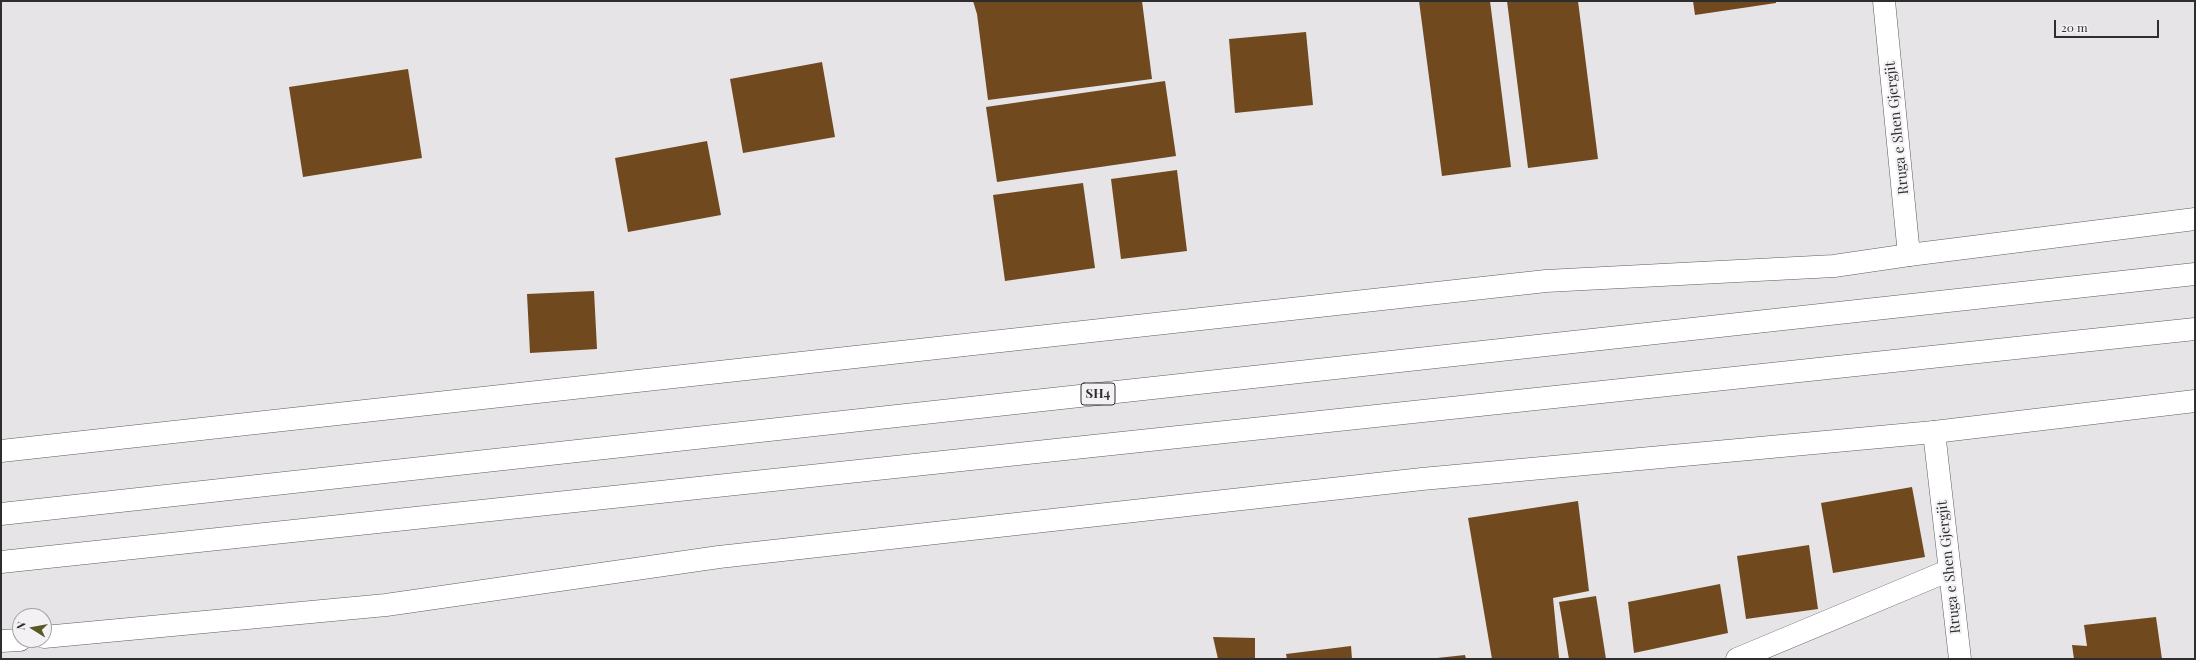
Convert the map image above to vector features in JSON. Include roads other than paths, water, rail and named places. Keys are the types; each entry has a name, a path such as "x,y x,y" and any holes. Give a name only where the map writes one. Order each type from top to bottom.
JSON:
{"main road":[{"name":"Rruga e Shen Gjergjit","path":"1884,1 1909,255"},
{"path":"1,450 1546,281 1834,266 1909,255 2195,220"},
{"name":"SH4","path":"1,514 2195,274"},
{"path":"1,562 2195,329"},
{"path":"52,636 386,605 719,557 1422,479 1934,432 2195,401"},
{"name":"Rruga e Shen Gjergjit","path":"1934,432 1960,659"},
{"path":"1737,659 1950,570"},
{"path":"1,641 12,640"}]}
